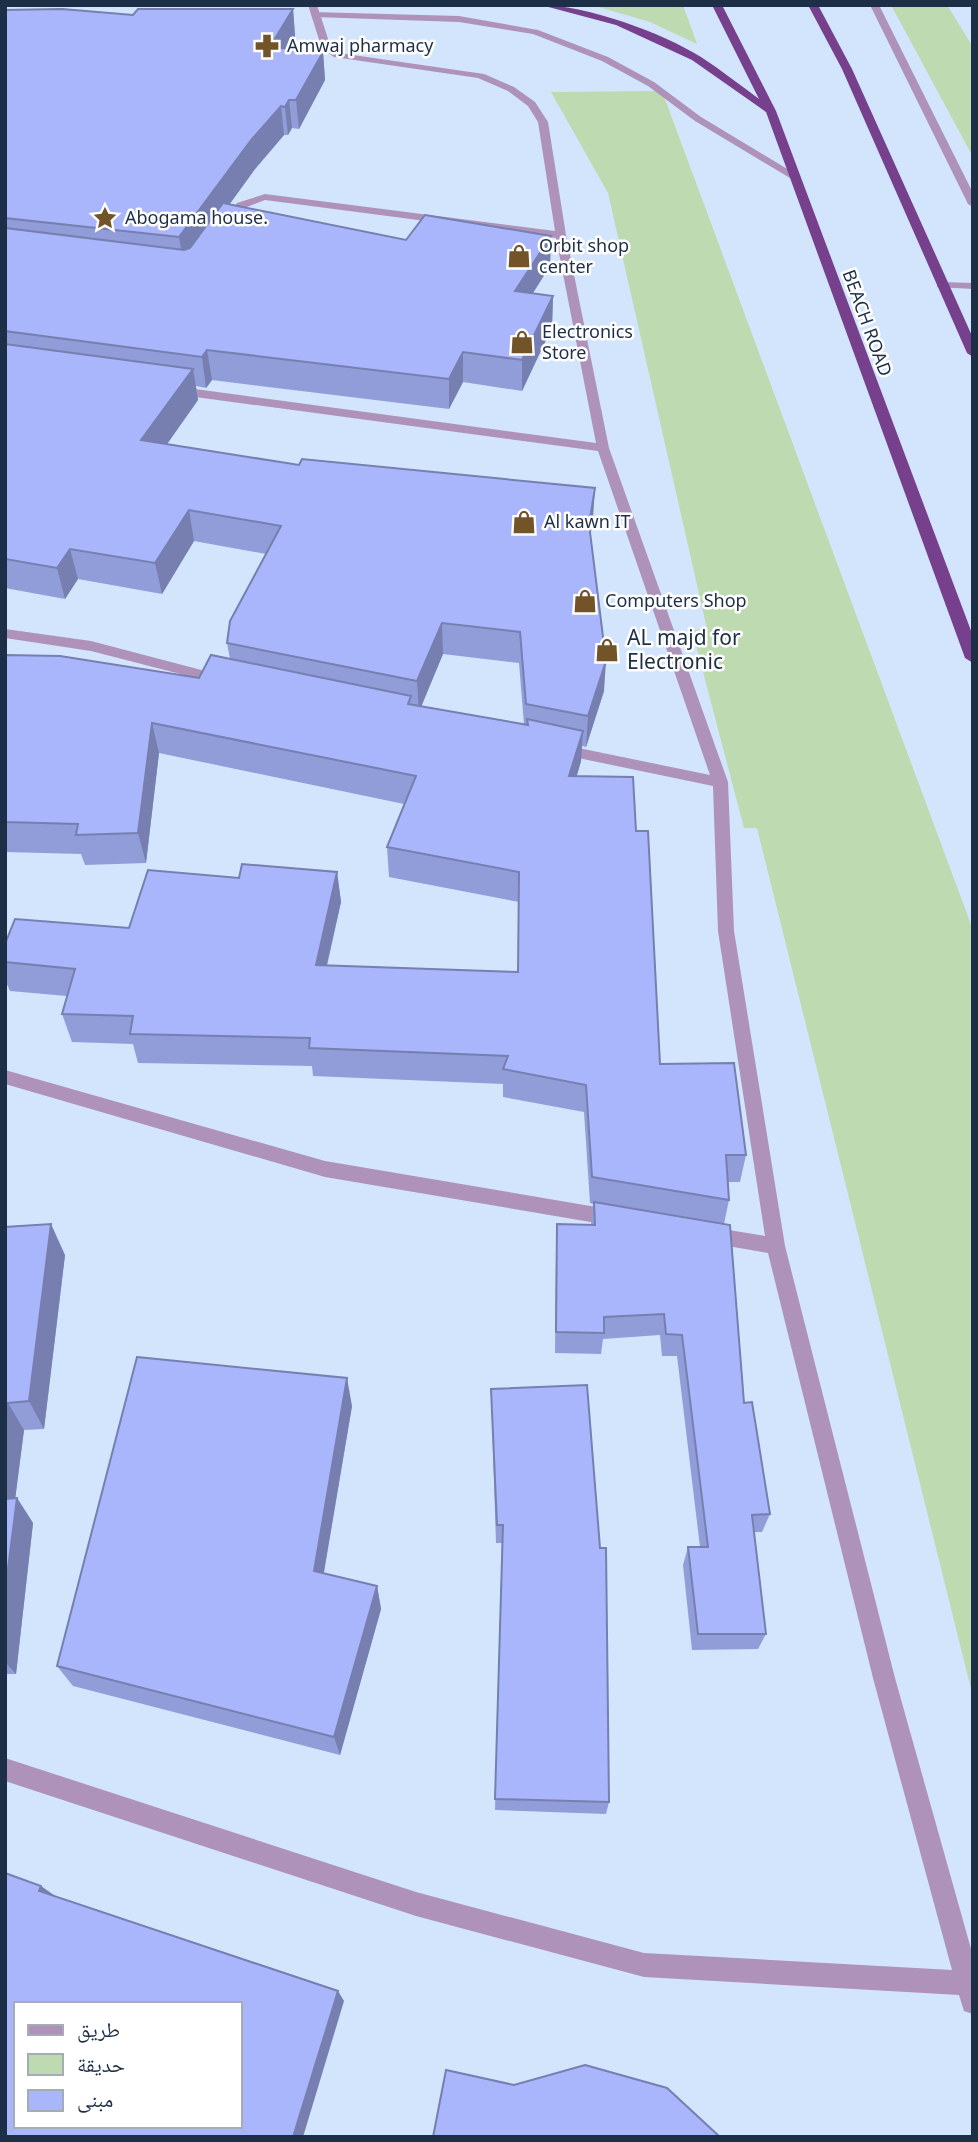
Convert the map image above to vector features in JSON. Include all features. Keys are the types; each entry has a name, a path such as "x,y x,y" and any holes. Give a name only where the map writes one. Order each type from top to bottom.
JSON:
{"highway":[{"path":"546,5 619,23 696,58 771,111"},
{"name":"BEACH ROAD","path":"717,5 771,111 973,658"},
{"path":"813,5 847,69 973,354"}],"street":[{"path":"874,5 973,204"},
{"path":"5,1769 416,1904 644,1965 971,1991 880,1664 776,1246 726,931 720,782 603,448 561,235 543,122 532,104 511,89 481,76 337,55 327,50 314,9 449,18 535,32 604,59 651,84 698,118 794,176"},
{"path":"214,239 238,205 249,198 265,197 561,235"},
{"path":"941,285 973,286"},
{"path":"155,387 603,448"},
{"path":"5,633 91,646 177,670 245,684"},
{"path":"544,746 720,782"},
{"path":"5,1077 325,1169 626,1220"},
{"path":"694,1232 776,1246"}],"green space":[{"path":"592,5 683,5 697,44 650,22"},
{"path":"891,5 947,5 973,47 973,157"},
{"path":"662,91 973,930 973,1697 757,828 744,828 692,630 707,629 608,193 551,92"}],"building":[{"path":"62,9 133,15 138,9 293,9 270,47 323,52 296,100 289,100 285,107 281,106 252,139 179,237 5,218 5,10"},
{"path":"223,203 406,240 425,215 551,236 515,291 553,296 522,360 463,352 449,379 207,350 202,357 5,331 5,228 184,250 190,248"},
{"path":"5,344 193,369 141,440 299,465 302,459 595,488 589,524 606,661 588,716 526,704 520,632 442,623 417,681 227,643 230,621 281,526 189,510 155,563 70,549 57,568 5,559"},
{"path":"5,655 60,656 199,678 211,655 411,696 408,704 528,725 527,719 583,731 569,776 633,777 636,831 648,831 660,1064 734,1063 746,1155 726,1155 729,1200 592,1177 586,1085 503,1069 508,1056 309,1048 310,1038 130,1034 133,1016 62,1014 75,969 5,962 5,944 15,919 129,928 148,870 239,878 242,864 337,872 316,965 518,972 519,872 387,847 416,776 152,723 138,833 76,835 78,824 5,822"},
{"path":"594,1202 730,1225 744,1403 752,1402 770,1514 752,1515 766,1634 698,1634 688,1547 708,1547 682,1335 666,1334 664,1314 604,1317 604,1333 556,1332 557,1224 595,1225"},
{"path":"51,1224 29,1401 8,1403 5,1422 5,1227"},
{"path":"137,1357 347,1378 314,1571 377,1586 334,1737 57,1666"},
{"path":"587,1385 600,1548 606,1548 609,1802 495,1799 503,1525 497,1525 491,1389"},
{"path":"17,1498 5,1592 5,1499"},
{"path":"5,1873 41,1886 39,1891 338,1991 293,2137 5,2137"},
{"path":"585,2065 667,2088 720,2137 433,2137 446,2070 514,2085"}],"place":[{"name":"Amwaj pharmacy","path":"267,46"},
{"name":"Abogama house.","path":"105,218"},
{"name":"Orbit shop center","path":"519,256"},
{"name":"Electronics Store","path":"522,342"},
{"name":"Al kawn IT","path":"524,522"},
{"name":"Computers Shop","path":"585,601"},
{"name":"AL majd for Electronic","path":"607,650"}]}
